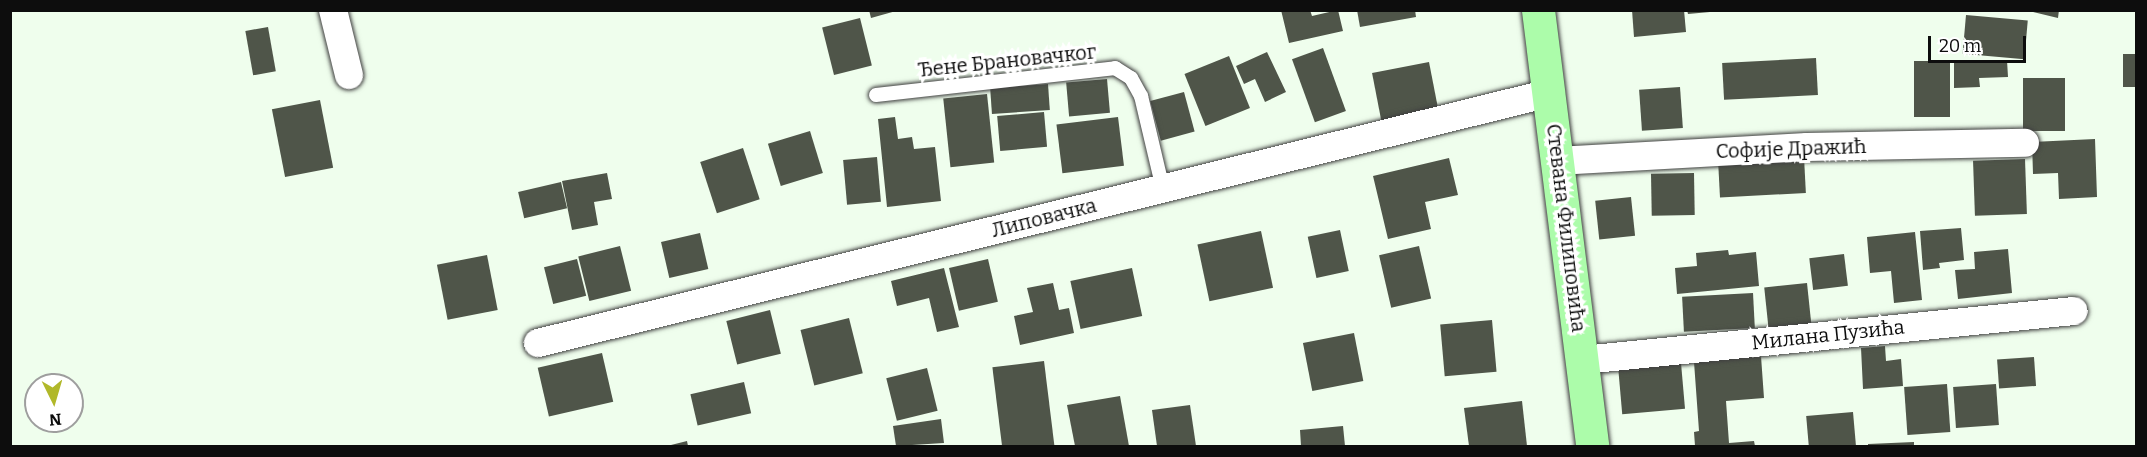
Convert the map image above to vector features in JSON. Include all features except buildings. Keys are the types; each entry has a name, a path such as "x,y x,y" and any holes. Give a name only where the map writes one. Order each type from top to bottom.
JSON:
{"main road":[{"name":"Стевана Филиповића","path":"1538,10 1592,447"}],"street":[{"path":"333,10 349,75"},
{"name":"Липовачка","path":"538,343 1550,93"},
{"name":"Софије Дражић","path":"1557,161 1807,147 2025,143"},
{"name":"Милана Пузића","path":"1582,360 2074,311"}],"lane":[{"name":"Ђене Брановачког","path":"876,95 1115,68 1131,78 1141,96 1163,189"}]}
